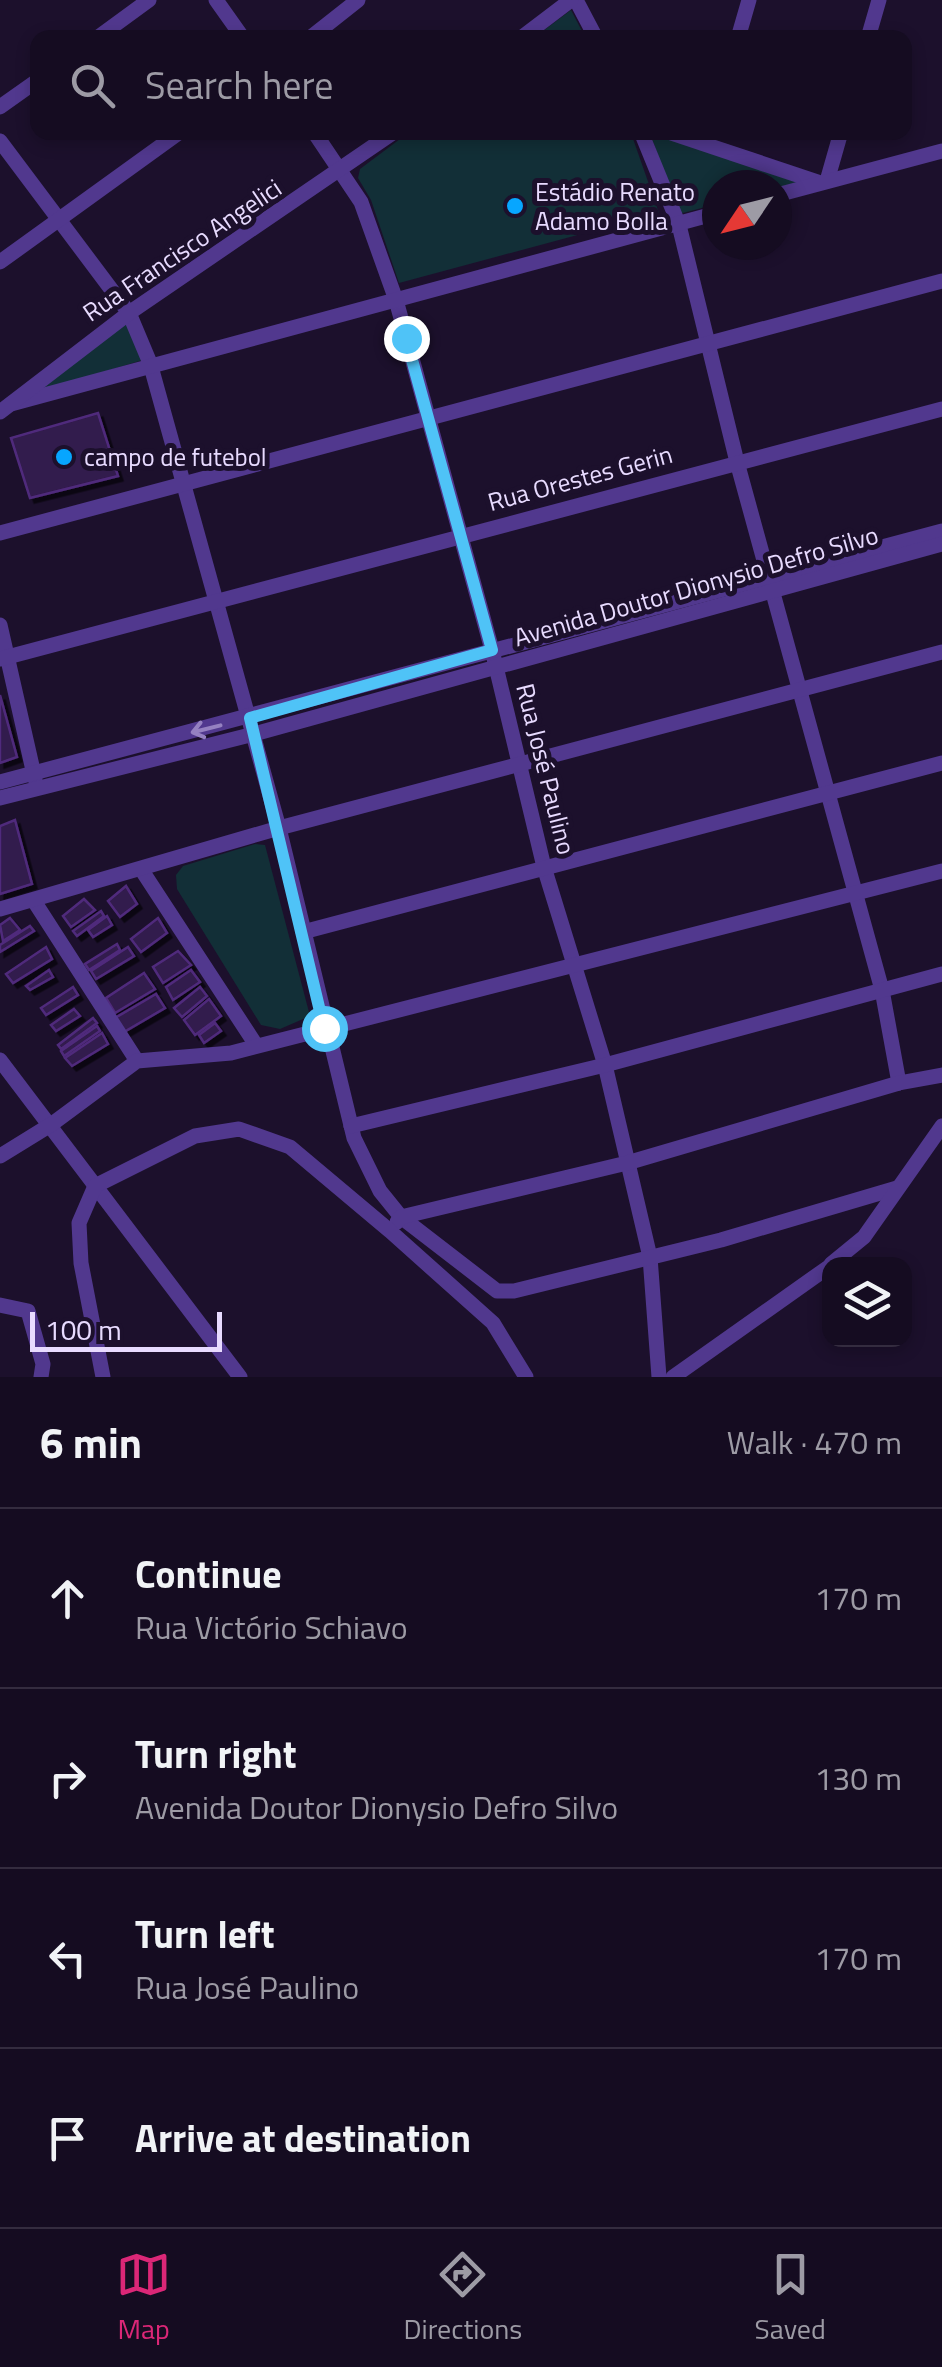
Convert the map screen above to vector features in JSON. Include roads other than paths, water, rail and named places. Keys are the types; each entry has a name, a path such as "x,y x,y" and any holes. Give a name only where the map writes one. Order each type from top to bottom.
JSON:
{"street":[{"path":"108,30 149,0"},
{"path":"216,0 237,30"},
{"path":"320,30 358,0"},
{"path":"532,30 573,0 591,30"},
{"path":"740,30 749,0"},
{"path":"870,30 879,0"},
{"path":"0,106 30,85"},
{"path":"0,262 169,140"},
{"name":"Rua José Paulino","path":"320,140 361,202 396,300 492,650 544,866 606,1065 627,1164 652,1251 666,1377"},
{"name":"Rua Francisco Angelici","path":"5,408 129,313 383,140"},
{"path":"645,140 679,225 737,462 803,691 882,990 899,1083"},
{"path":"714,140 823,182"},
{"path":"823,182 838,140"},
{"path":"0,142 129,313 150,363 179,481 218,601 279,828 324,1028 351,1126 364,1163 401,1216 497,1291 514,1291 897,1188"},
{"path":"792,191 942,151"},
{"path":"5,408 150,363 702,218"},
{"path":"0,532 179,481 942,281"},
{"name":"Rua Orestes Gerin","path":"3,658 942,409"},
{"name":"Avenida Doutor Dionysio Defro Silvo","path":"0,782 36,780 496,668 942,531"},
{"name":"Avenida Doutor Dionysio Defro Silvo","path":"252,726 492,650 942,544"},
{"path":"0,626 3,658 36,780"},
{"path":"0,908 279,828 942,652"},
{"path":"303,932 942,763"},
{"name":"Avenida Doutor Dionysio Defro Silvo","path":"0,798 36,780"},
{"path":"141,869 256,1045"},
{"path":"0,1156 52,1124 137,1061 152,1056 208,1058 575,968 854,890 942,871"},
{"path":"34,900 137,1061"},
{"path":"351,1126 606,1065 942,974"},
{"path":"0,1060 240,1377"},
{"path":"390,1231 401,1216 627,1164 899,1083 942,1075"},
{"path":"840,1257 864,1237 942,1126"},
{"path":"102,1377 81,1264 79,1224 95,1186 140,1160 195,1136 239,1129 255,1131 290,1147 390,1231 493,1323 526,1377"},
{"path":"666,1377 822,1270"},
{"path":"0,1304 28,1311 43,1364 41,1377"}],"place":[{"name":"Estádio Renato Adamo Bolla","path":"515,206"},
{"name":"campo de futebol","path":"64,457"}]}
